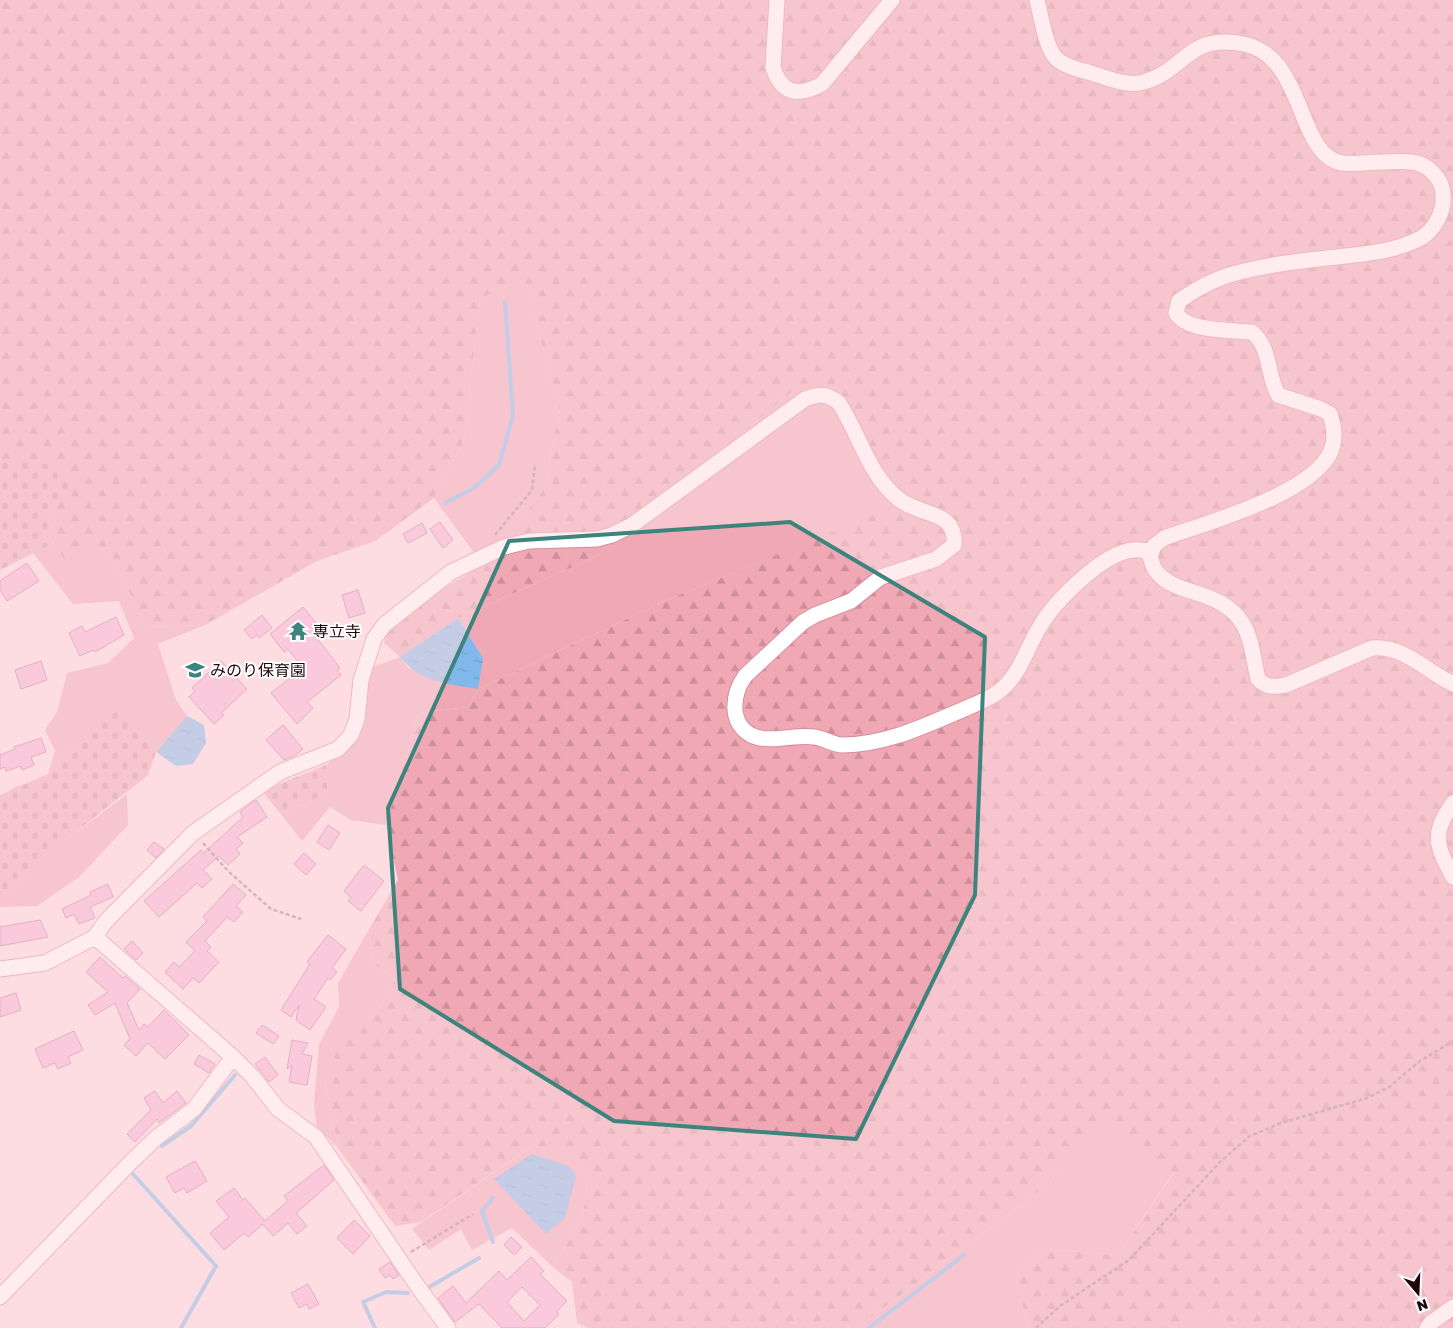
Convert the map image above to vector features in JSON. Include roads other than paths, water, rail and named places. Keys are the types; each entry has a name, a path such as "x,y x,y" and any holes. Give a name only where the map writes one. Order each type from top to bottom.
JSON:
{"street":[{"path":"777,0 773,67 776,76 786,88 798,92 810,90 822,84 892,0"},
{"path":"1037,0 1050,47 1056,58 1071,67 1126,83 1143,82 1170,68 1195,48 1212,43 1227,42 1260,48 1273,58 1285,76 1319,148 1330,158 1342,163 1410,161 1426,166 1438,178 1444,191 1442,210 1434,226 1419,240 1388,250 1277,264 1238,272 1196,289 1179,301 1176,313 1180,321 1252,332 1265,347 1273,385 1278,394 1330,414 1335,432 1331,452 1320,466 1298,484 1266,501 1164,538 1154,546 1150,557 1156,572 1168,582 1225,604 1235,613 1244,626 1258,679 1265,685 1273,687 1286,685 1372,648 1386,647 1401,652 1453,684"},
{"path":"0,969 45,963 96,938 106,921 175,854 193,833 280,772 338,749 351,735 357,719 361,680 374,639 384,625 451,572 504,547 529,541 597,538 632,525 805,399 820,394 831,396 840,402 870,466 900,501 943,518 955,534 954,545 936,559 881,577 851,601 815,615 803,622 745,676 738,686 734,700 735,712 741,726 757,738 798,735 817,737 840,745 869,744 912,731 988,698 1001,690 1014,677 1040,627 1063,596 1111,558 1132,550 1152,551"},
{"path":"1453,803 1441,820 1438,839 1442,855 1453,877"},
{"path":"96,938 233,1057 252,1076 278,1109 316,1137 448,1328"},
{"path":"0,1297 131,1162 156,1138 194,1109 233,1057"},
{"path":"1427,1328 1432,1322 1453,1307"}],"water":[{"path":"458,618 483,658 478,689 435,681 425,677 416,672 400,657"},
{"path":"187,716 204,725 206,743 193,764 176,766 156,752"},
{"path":"532,1154 568,1166 576,1175 565,1218 546,1234 494,1179"}],"waterway":[{"path":"445,503 474,488 499,465 513,415 505,302"},
{"path":"162,1146 191,1126 235,1075"},
{"path":"133,1174 216,1266 181,1328"},
{"path":"493,1197 482,1212 493,1242"},
{"path":"869,1328 964,1255"},
{"path":"426,1289 479,1258"},
{"path":"375,1328 363,1302 386,1292 408,1293"}],"place":[{"name":"専立寺","path":"298,631"},
{"name":"みのり保育園","path":"195,670"}]}
